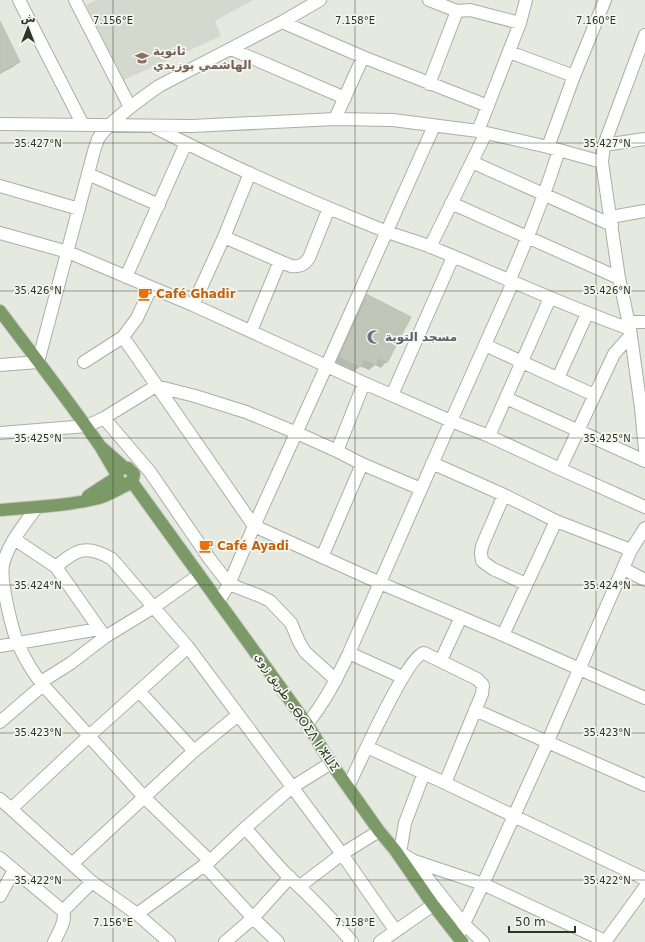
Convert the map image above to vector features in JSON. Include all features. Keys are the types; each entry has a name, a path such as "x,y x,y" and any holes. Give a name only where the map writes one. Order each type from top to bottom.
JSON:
{"main road":[{"path":"0,311 54,381 120,473 80,502"},
{"name":"طريق زوي ⴰⴱⵔⵉⴷ ⵏ ⵣⵡⵉ","path":"120,473 130,469 134,474 129,483 219,601 307,724 330,763 379,831 397,851 433,905 460,939"},
{"path":"0,510 80,502 100,498 129,483"}],"street":[{"path":"18,0 83,125"},
{"path":"75,0 130,107"},
{"path":"0,366 38,362 88,174 99,139 111,125 141,98 171,79 282,22 320,0"},
{"path":"429,0 457,11 471,5 520,23"},
{"path":"430,247 472,162 482,132 488,106 510,52 526,0"},
{"path":"307,724 317,712 336,680 349,653 450,421 485,345 511,282 529,238 544,195 553,148 574,76 605,0"},
{"path":"429,84 457,11"},
{"path":"282,22 429,84 488,106"},
{"path":"645,35 604,145 602,162 619,278 643,407 645,450"},
{"path":"231,49 344,98"},
{"path":"510,52 574,76"},
{"path":"335,119 363,57"},
{"path":"0,124 192,126 335,119 394,120 482,132 553,148 602,162"},
{"path":"153,126 250,173 329,208 430,247 587,314 629,329"},
{"path":"219,601 229,584 434,126"},
{"path":"604,145 645,139"},
{"path":"126,277 186,143"},
{"path":"472,162 544,195 611,221 645,211"},
{"path":"193,305 224,237 250,173"},
{"path":"88,174 159,205"},
{"path":"0,186 79,210"},
{"path":"451,203 619,278"},
{"path":"224,237 297,267 306,263 329,208"},
{"path":"0,233 68,252 193,305 364,383 450,421 489,436 560,470 645,507"},
{"path":"392,395 453,257"},
{"path":"251,331 280,261"},
{"path":"84,362 122,337 138,318 151,288"},
{"path":"489,436 550,298"},
{"path":"558,378 587,314"},
{"path":"560,470 577,430 614,354 629,329 645,322"},
{"path":"122,337 254,526 380,583 503,635 645,698"},
{"path":"485,345 594,395"},
{"path":"337,451 364,383"},
{"path":"0,433 87,426 104,418 156,386 195,396 246,412 297,433 362,464 421,489"},
{"path":"506,398 645,461"},
{"path":"104,418 150,472 209,558 229,584 270,601 291,623 305,652 336,680"},
{"path":"432,463 504,495 556,521 631,550"},
{"path":"322,557 362,464"},
{"path":"504,495 482,546 482,561 493,569 526,584"},
{"path":"37,507 14,539 5,557 2,574 4,594 18,644 29,666 42,683 144,797 207,863 253,918 278,942"},
{"path":"503,635 556,521"},
{"path":"460,939 463,923 514,817 578,669 624,569 631,550 645,528"},
{"path":"14,539 56,568 102,633"},
{"path":"56,568 70,555 78,551 90,550 101,553 112,559 188,647 342,854 395,930"},
{"path":"624,569 645,580"},
{"path":"0,722 42,683 71,663 102,633 154,606 199,575"},
{"path":"440,660 461,617"},
{"path":"0,646 102,633"},
{"path":"11,809 188,647"},
{"path":"349,653 402,677"},
{"path":"348,787 402,677 422,653 429,654 477,679 483,685 482,694 445,783"},
{"path":"139,691 194,752"},
{"path":"475,710 645,785"},
{"path":"72,864 194,752 238,715"},
{"path":"367,747 645,879"},
{"path":"137,914 207,863 292,788 330,763"},
{"path":"424,773 405,823 397,851 414,861 483,884 605,941 645,887"},
{"path":"0,799 92,882 137,914 169,942"},
{"path":"245,828 290,877 334,921 352,942"},
{"path":"300,886 342,854 379,831"},
{"path":"0,858 63,911 63,924 54,942"},
{"path":"414,861 463,923 483,942"},
{"path":"0,896 14,870"},
{"path":"224,942 253,918 290,877"},
{"path":"63,911 92,882"},
{"path":"380,942 395,930 433,905"}],"shaded area":[{"name":"ثانوية الهاشمي بوزيدي","path":"96,0 253,0 215,21 221,36 124,80 86,5"}],"building":[{"path":"0,21 20,62 0,72"},
{"name":"مسجد التوبة","path":"364,293 411,317 387,363 379,358 376,365 364,360 361,367 339,357 366,299 362,297"}],"place":[{"name":"ثانوية الهاشمي بوزيدي","path":"142,58"},
{"name":"Café Ghadir","path":"145,294"},
{"name":"مسجد التوبة","path":"374,337"},
{"name":"Café Ayadi","path":"206,546"}]}
